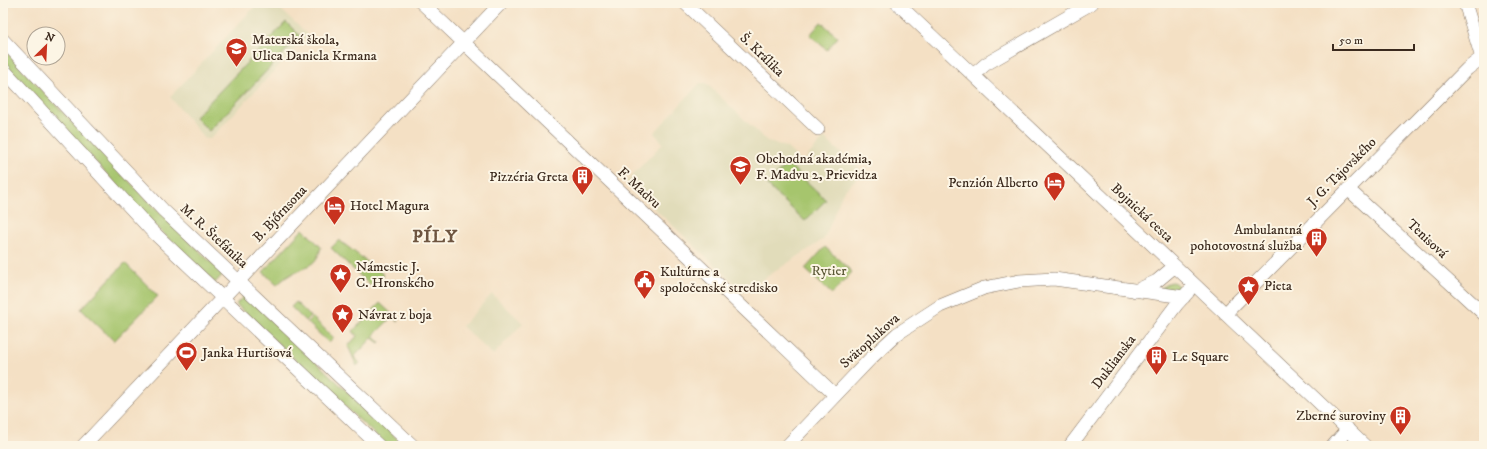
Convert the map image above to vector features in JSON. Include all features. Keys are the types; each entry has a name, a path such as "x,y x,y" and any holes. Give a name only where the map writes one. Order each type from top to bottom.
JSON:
{"street":[{"name":"F. Madvu","path":"422,3 836,395"},
{"name":"B. Bjőrnsona","path":"83,446 501,3"},
{"name":"Š. Králika","path":"685,3 818,129"},
{"name":"Bojnická cesta","path":"897,3 1365,446"},
{"path":"973,75 986,64 1092,3"},
{"path":"1465,3 1483,58"},
{"name":"M. R. Štefánika","path":"3,40 163,210 413,446"},
{"name":"J. G. Tajovského","path":"1225,314 1467,69 1483,58"},
{"path":"3,69 146,225 379,446"},
{"name":"Tenisová","path":"1348,189 1484,314"},
{"path":"1135,291 1157,281 1175,266"},
{"name":"Svätoplukova","path":"787,446 871,358 897,334 940,306 984,288 1019,281 1054,279 1184,297"},
{"path":"1184,297 1195,285"},
{"name":"Duklianska","path":"1070,446 1184,297"},
{"path":"1333,446 1348,429"}],"shaded area":[{"name":"Materská škola, Ulica Daniela Krmana","path":"258,3 274,3 308,35 210,139 204,138 170,97"},
{"name":"Obchodná akadémia, F. Madvu 2, Prievidza","path":"700,83 706,83 768,142 786,147 802,162 824,138 863,172 843,192 824,239 744,292 626,182 663,143 654,133"},
{"path":"492,294 523,323 493,355 462,326"}],"green space":[{"path":"286,22 300,36 209,131 195,117"},
{"path":"821,22 838,37 827,50 810,35"},
{"path":"3,48 111,163 223,274 215,283 154,225 3,62"},
{"path":"787,163 826,200 805,221 767,185"},
{"path":"303,229 321,247 318,257 310,265 289,275 277,285 263,272"},
{"path":"339,240 384,275 373,288 331,248"},
{"name":"Rytier","path":"825,247 852,272 832,294 805,269"},
{"path":"125,263 158,296 114,341 81,309"},
{"path":"1172,282 1179,287 1176,291 1159,290 1168,283"},
{"path":"245,295 405,446 387,446 236,304"},
{"path":"296,302 310,316 305,321 291,307"},
{"path":"380,303 399,321 398,322 392,317 373,336 380,342 379,343 372,338 354,357 360,363 357,366 348,346 357,336 353,331"},
{"path":"312,317 334,338 329,343 307,322"}],"place":[{"name":"Materská škola, Ulica Daniela Krmana","path":"237,68"},
{"name":"Obchodná akadémia, F. Madvu 2, Prievidza","path":"740,186"},
{"name":"Pizzéria Greta","path":"583,196"},
{"name":"Penzión Alberto","path":"1054,202"},
{"name":"Hotel Magura","path":"335,226"},
{"name":"Ambulantná pohotovostná služba","path":"1317,258"},
{"name":"Námestie J. C. Hronského","path":"341,294"},
{"name":"Kultúrne a spoločenské stredisko","path":"644,300"},
{"name":"Pieta","path":"1249,306"},
{"name":"Návrat z boja","path":"342,334"},
{"name":"Janka Hurtišová","path":"187,372"},
{"name":"Le Square","path":"1156,376"},
{"name":"Zberné suroviny","path":"1401,436"}],"district":[{"name":"PÍLY","path":"435,237"}]}
